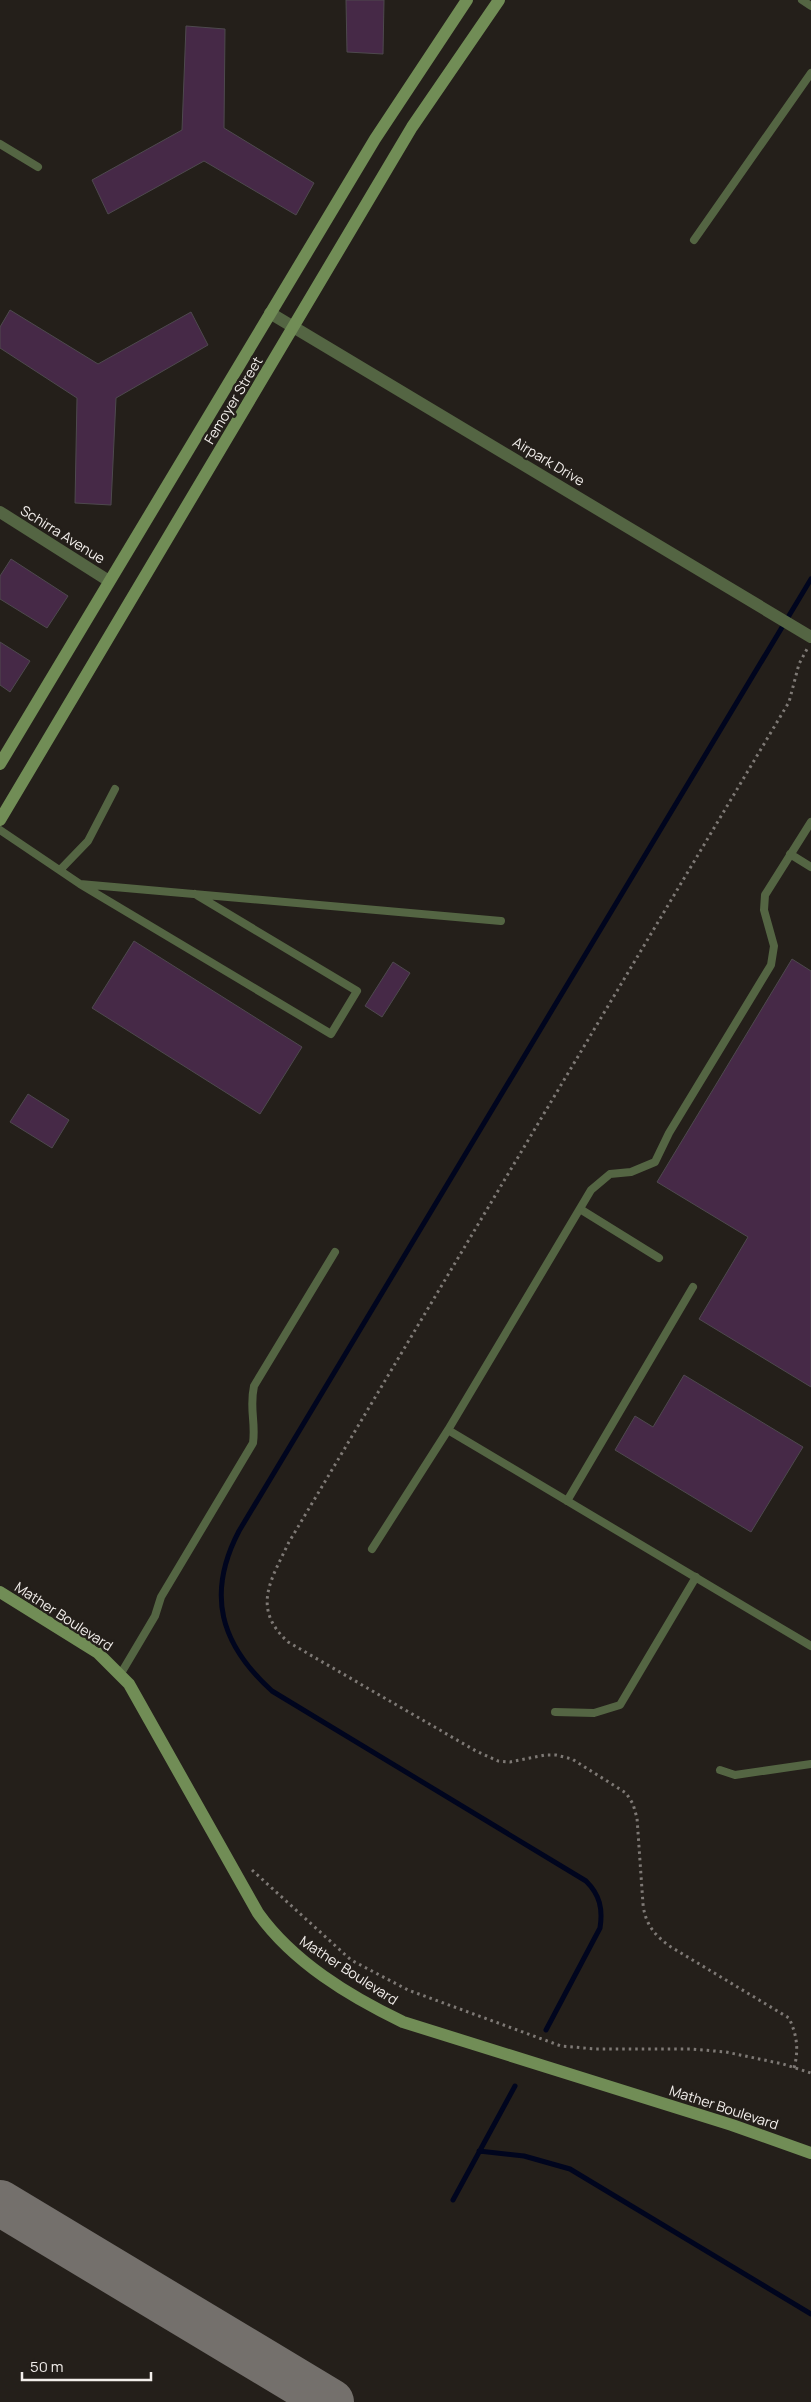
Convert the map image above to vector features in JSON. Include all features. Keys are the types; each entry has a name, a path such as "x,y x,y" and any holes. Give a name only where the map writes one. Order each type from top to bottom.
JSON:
{"street":[{"name":"Femoyer Street","path":"0,764 376,139 467,0"},
{"name":"Femoyer Street","path":"0,820 412,127 499,0"},
{"name":"Airpark Drive","path":"270,313 808,635"},
{"name":"Schirra Avenue","path":"0,512 110,581"},
{"name":"Mather Boulevard","path":"0,1592 82,1642 111,1665 120,1675 138,1699 258,1913 282,1944 310,1966 381,2011 404,2022 732,2124 811,2153"}],"lane":[{"path":"802,0 811,6"},
{"path":"694,240 811,74"},
{"path":"0,144 38,167"},
{"path":"60,870 88,841 115,789"},
{"path":"372,1549 448,1430 592,1190 610,1174 631,1172 654,1162 669,1133 771,965 774,946 764,910 765,895 811,822"},
{"path":"0,830 80,884 331,1034 357,992 195,894"},
{"path":"790,854 811,867"},
{"path":"80,884 501,921"},
{"path":"580,1209 659,1258"},
{"path":"120,1675 155,1616 161,1597 253,1444 255,1431 251,1402 254,1386 335,1252"},
{"path":"566,1501 692,1287"},
{"path":"448,1430 810,1644"},
{"path":"555,1712 594,1713 620,1705 696,1577"},
{"path":"720,1770 735,1774 811,1764"}],"path":[{"path":"794,2068 797,2046 795,2031 789,2018 670,1947 650,1927 644,1915 637,1818 633,1804 626,1793 572,1759 556,1755 545,1755 510,1762 498,1761 476,1751 288,1642 278,1632 266,1606 269,1582 289,1542 789,702 803,655"},
{"path":"245,1863 271,1890 351,1960 408,1990 561,2046 596,2049 691,2049 726,2052 755,2057 811,2073"}],"building":[{"path":"346,0 384,0 383,54 347,52"},
{"path":"186,26 225,29 224,128 314,183 296,215 204,161 108,214 92,180 182,130"},
{"path":"10,310 98,364 191,312 208,345 116,398 111,505 75,503 77,398 0,348 0,327"},
{"path":"11,559 68,596 47,628 0,599 0,576"},
{"path":"0,642 30,661 10,692 0,685"},
{"path":"134,941 302,1047 260,1114 92,1008"},
{"path":"792,959 811,971 811,1387 699,1319 748,1237 657,1182"},
{"path":"393,962 410,973 382,1017 365,1006"},
{"path":"28,1094 69,1120 52,1148 10,1122"},
{"path":"684,1375 803,1447 751,1532 615,1450 635,1416 653,1427"}],"waterway":[{"path":"546,2030 600,1928 601,1908 591,1886 586,1881 272,1691 240,1655 230,1636 224,1617 221,1597 223,1576 229,1554 239,1531 811,579"},
{"path":"453,2200 515,2086"},
{"path":"479,2151 524,2156 570,2169 811,2314"}],"taxiway":[{"path":"0,2203 331,2402"}]}
